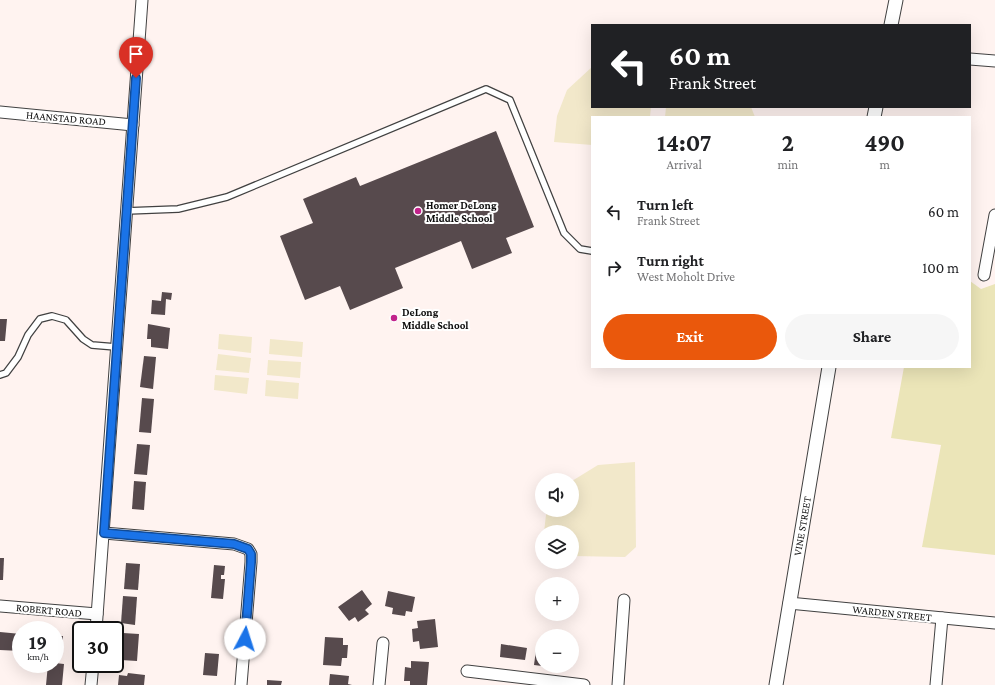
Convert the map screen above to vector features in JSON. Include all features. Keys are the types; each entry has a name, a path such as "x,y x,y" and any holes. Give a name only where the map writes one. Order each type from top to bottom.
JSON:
{"street":[{"path":"97,621 142,0"},
{"path":"891,24 896,0"},
{"path":"971,59 995,61"},
{"name":"HAANSTAD ROAD","path":"0,112 133,125"},
{"path":"984,275 995,215"},
{"name":"VINE STREET","path":"776,685 829,368"},
{"path":"104,533 234,544 248,549 251,554 251,562 241,685"},
{"path":"618,685 624,600"},
{"name":"WARDEN STREET","path":"789,603 995,623"},
{"name":"ROBERT ROAD","path":"0,606 97,614"},
{"path":"936,685 942,618"},
{"path":"379,685 383,643"},
{"path":"467,671 584,685"},
{"path":"91,685 92,673"}],"lane":[{"path":"126,211 178,209 227,197 486,89 510,100 564,234 580,250 591,251"},
{"path":"0,375 6,373 18,357 28,335 40,319 52,316 66,320 83,339 92,345 116,347"}],"shaded area":[{"path":"591,68 591,108 651,108 650,116 591,116 591,145 554,142 557,116 567,90"},
{"path":"666,108 751,108 755,116 665,116"},
{"path":"971,282 981,289 995,284 995,555 922,547 941,445 891,438 904,368 971,368"},
{"path":"219,334 252,337 251,353 218,349"},
{"path":"270,339 303,342 302,357 269,354"},
{"path":"218,354 251,358 249,373 216,370"},
{"path":"268,360 301,362 300,378 267,375"},
{"path":"215,375 249,378 247,394 214,390"},
{"path":"266,380 299,383 298,399 265,396"},
{"path":"635,462 636,547 625,557 579,556 579,525 545,525 546,517 579,517 579,477 598,465"}],"building":[{"name":"Homer DeLong Middle School","path":"496,131 534,227 506,238 512,253 472,269 461,241 395,268 403,288 350,310 340,286 305,300 280,236 313,223 303,199 356,177 360,186"},
{"path":"162,292 172,293 171,300 166,299 165,315 151,314 152,300 161,301"},
{"path":"0,319 7,319 5,341 0,341"},
{"path":"148,324 170,328 168,349 151,347 151,339 147,339"},
{"path":"144,356 156,357 153,389 140,387"},
{"path":"142,398 154,399 151,433 139,432"},
{"path":"137,444 150,445 147,475 134,474"},
{"path":"134,481 146,482 144,510 132,509"},
{"path":"0,558 4,558 3,580 0,580"},
{"path":"126,563 140,564 138,590 124,589"},
{"path":"214,565 225,566 224,575 221,575 221,579 225,579 223,599 211,598"},
{"path":"362,590 372,604 365,610 369,614 358,622 355,617 349,621 338,607"},
{"path":"388,591 415,597 412,612 406,611 405,616 392,614 393,608 385,606"},
{"path":"123,596 137,597 135,625 124,623 124,621 121,621"},
{"path":"435,619 438,647 420,649 419,641 413,642 412,629 418,628 417,621"},
{"path":"0,632 12,633 12,651 0,650"},
{"path":"124,633 139,634 137,661 124,660"},
{"path":"325,637 343,638 343,645 348,645 347,658 342,658 341,666 323,665"},
{"path":"501,644 527,648 525,660 500,657"},
{"path":"205,653 219,654 217,676 203,675"},
{"path":"411,661 429,662 427,685 410,685 410,681 404,681 405,667 411,668"},
{"path":"47,673 63,673 62,685 46,685"},
{"path":"128,673 145,675 144,685 118,685 119,675 127,676"},
{"path":"330,674 349,676 348,684 352,685 329,685"},
{"path":"267,680 282,681 281,685 267,685"}],"place":[{"name":"Homer DeLong Middle School","path":"418,211"},
{"name":"DeLong Middle School","path":"394,318"}],"route":[{"path":"136,78 104,533 234,544 248,549 251,554 251,562 245,639"}]}
